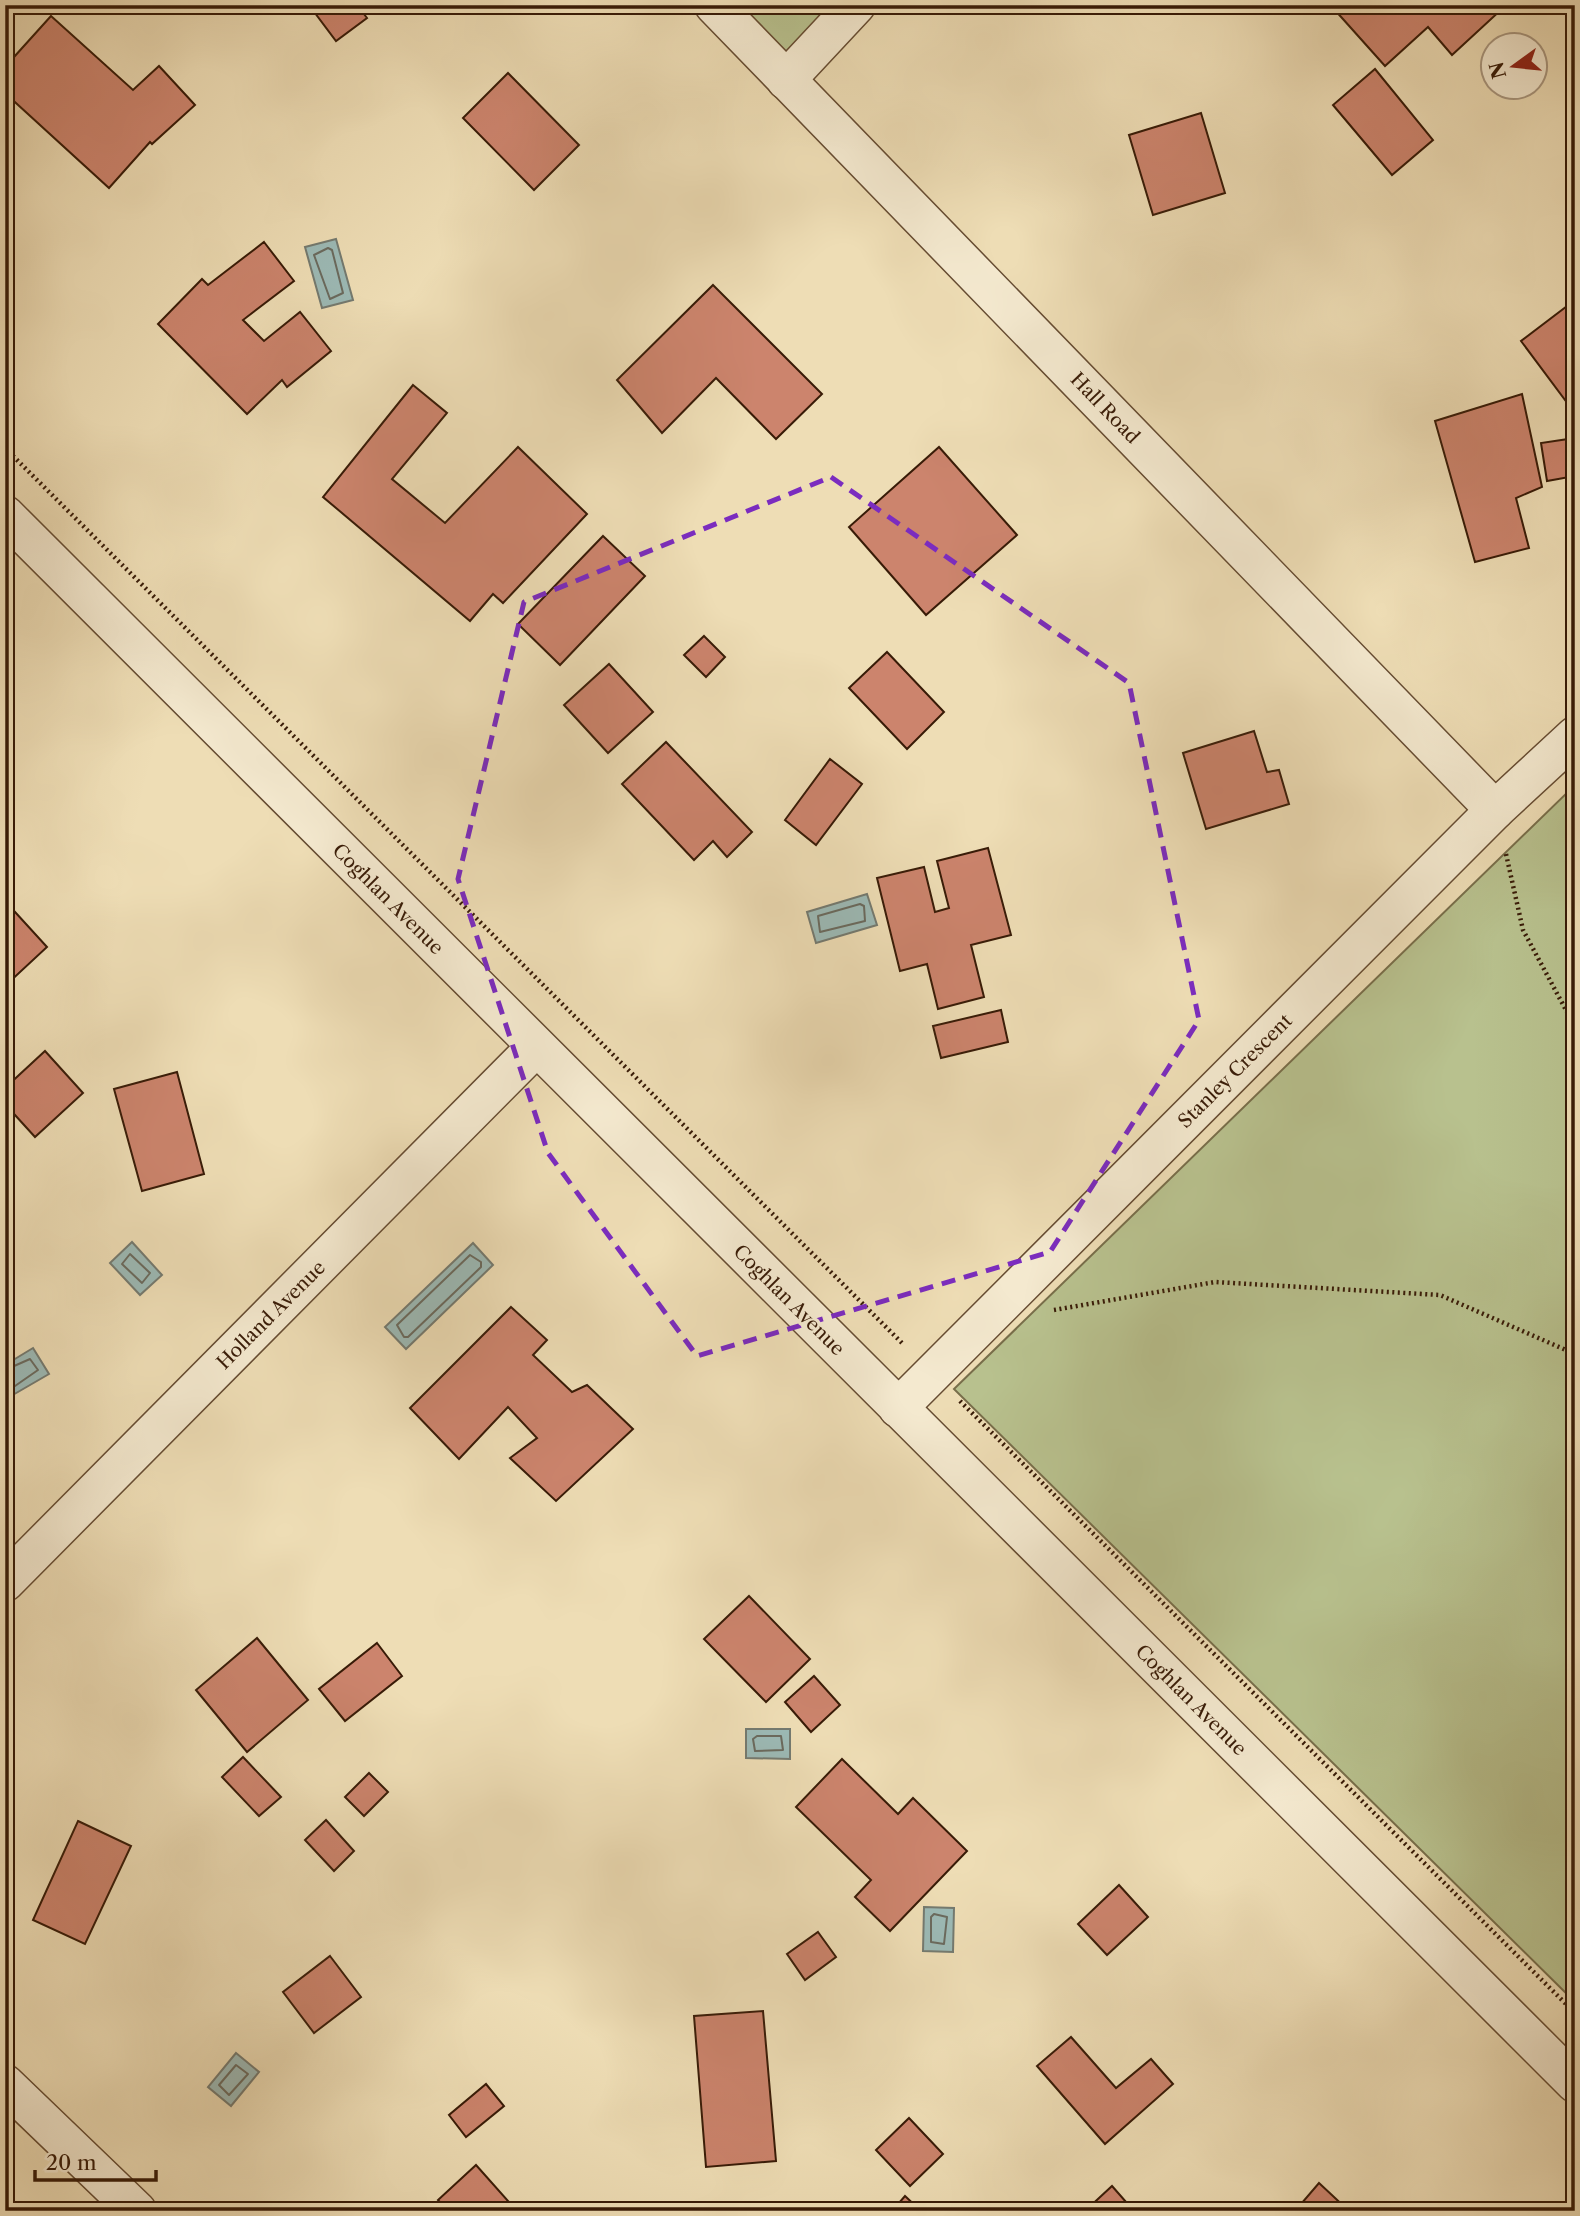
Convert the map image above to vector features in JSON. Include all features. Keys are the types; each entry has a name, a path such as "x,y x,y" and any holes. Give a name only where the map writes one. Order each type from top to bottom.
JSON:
{"street":[{"name":"Hall Road","path":"714,5 1495,810"},
{"path":"786,80 856,5"},
{"name":"Coghlan Avenue","path":"5,515 1575,2083"},
{"name":"Stanley Crescent","path":"898,1408 1495,810 1575,736"},
{"name":"Holland Avenue","path":"5,1582 536,1047"},
{"path":"5,2084 137,2211"}],"path":[{"path":"5,448 1575,2013"},
{"path":"1495,810 1523,930 1575,1027"},
{"path":"1052,1310 1215,1282 1440,1295 1575,1354"}],"highlighted area":[{"path":"831,477 1129,683 1199,1020 1050,1252 697,1356 548,1153 458,879 524,602"}],"green space":[{"path":"726,5 844,5 785,68"},
{"path":"1575,785 1575,2002 954,1389"}],"water":[{"path":"336,239 353,300 322,308 305,247"},
{"path":"867,894 877,925 816,943 807,912"},
{"path":"132,1242 162,1275 140,1295 110,1263"},
{"path":"473,1243 493,1265 406,1349 385,1327"},
{"path":"33,1348 49,1374 11,1396 5,1387 5,1365"},
{"path":"746,1729 790,1729 790,1759 746,1758"},
{"path":"924,1907 954,1908 953,1952 923,1951"},
{"path":"236,2053 259,2072 231,2106 208,2087"}],"building":[{"path":"309,5 357,5 367,18 336,41"},
{"path":"1339,5 1500,5 1503,8 1452,55 1428,27 1385,66 1334,9"},
{"path":"51,16 133,90 159,66 195,105 152,144 150,142 109,188 5,93 5,67"},
{"path":"1375,69 1433,140 1392,175 1333,105"},
{"path":"508,73 579,145 534,190 463,118"},
{"path":"1201,113 1225,193 1153,215 1129,135"},
{"path":"264,242 294,281 243,320 264,341 300,312 331,351 287,387 282,380 247,414 158,324 202,279 208,285"},
{"path":"713,285 822,394 776,439 716,378 662,433 617,380"},
{"path":"1575,300 1575,406 1571,408 1521,341"},
{"path":"413,385 447,413 392,479 445,523 518,447 587,514 503,603 493,594 470,621 323,497"},
{"path":"1522,394 1542,487 1516,498 1529,548 1475,562 1435,421"},
{"path":"1575,438 1575,476 1547,481 1541,443"},
{"path":"939,447 1017,535 926,615 849,527"},
{"path":"603,536 645,576 560,665 518,624"},
{"path":"704,636 725,657 706,677 684,655"},
{"path":"887,652 944,712 907,749 849,688"},
{"path":"609,664 653,712 608,753 564,705"},
{"path":"1254,731 1267,772 1279,770 1289,804 1206,829 1183,753"},
{"path":"666,742 752,832 727,857 713,841 694,860 622,784"},
{"path":"830,759 862,784 816,845 785,820"},
{"path":"988,848 1011,935 971,945 984,997 938,1009 927,964 900,971 877,878 924,867 935,912 949,908 937,861"},
{"path":"5,901 47,947 5,986"},
{"path":"1001,1010 1008,1042 941,1058 933,1026"},
{"path":"45,1051 83,1093 35,1137 5,1104 5,1088"},
{"path":"177,1072 204,1174 142,1191 114,1089"},
{"path":"511,1307 547,1340 533,1355 572,1392 587,1385 633,1429 556,1501 510,1458 537,1438 508,1407 459,1459 410,1408"},
{"path":"749,1596 810,1659 766,1702 704,1639"},
{"path":"257,1638 308,1700 247,1752 196,1690"},
{"path":"377,1643 402,1676 345,1721 319,1689"},
{"path":"814,1676 840,1705 811,1732 785,1702"},
{"path":"243,1757 281,1797 259,1816 222,1777"},
{"path":"842,1759 898,1814 913,1798 967,1851 890,1931 855,1897 871,1880 796,1807"},
{"path":"369,1773 388,1792 364,1816 345,1797"},
{"path":"326,1820 354,1851 334,1871 305,1840"},
{"path":"78,1821 131,1846 85,1944 33,1920"},
{"path":"1119,1885 1148,1917 1107,1955 1078,1924"},
{"path":"818,1932 836,1957 805,1980 787,1954"},
{"path":"330,1956 361,1997 314,2033 283,1992"},
{"path":"763,2011 776,2161 706,2167 694,2016"},
{"path":"1071,2037 1116,2088 1151,2059 1173,2084 1105,2144 1037,2066"},
{"path":"486,2084 504,2106 466,2137 449,2115"},
{"path":"909,2118 943,2154 910,2186 876,2150"},
{"path":"476,2165 517,2211 448,2211 438,2200"},
{"path":"1319,2183 1349,2211 1295,2211"},
{"path":"1112,2186 1134,2211 1085,2211"},
{"path":"905,2196 921,2211 892,2211"}]}
